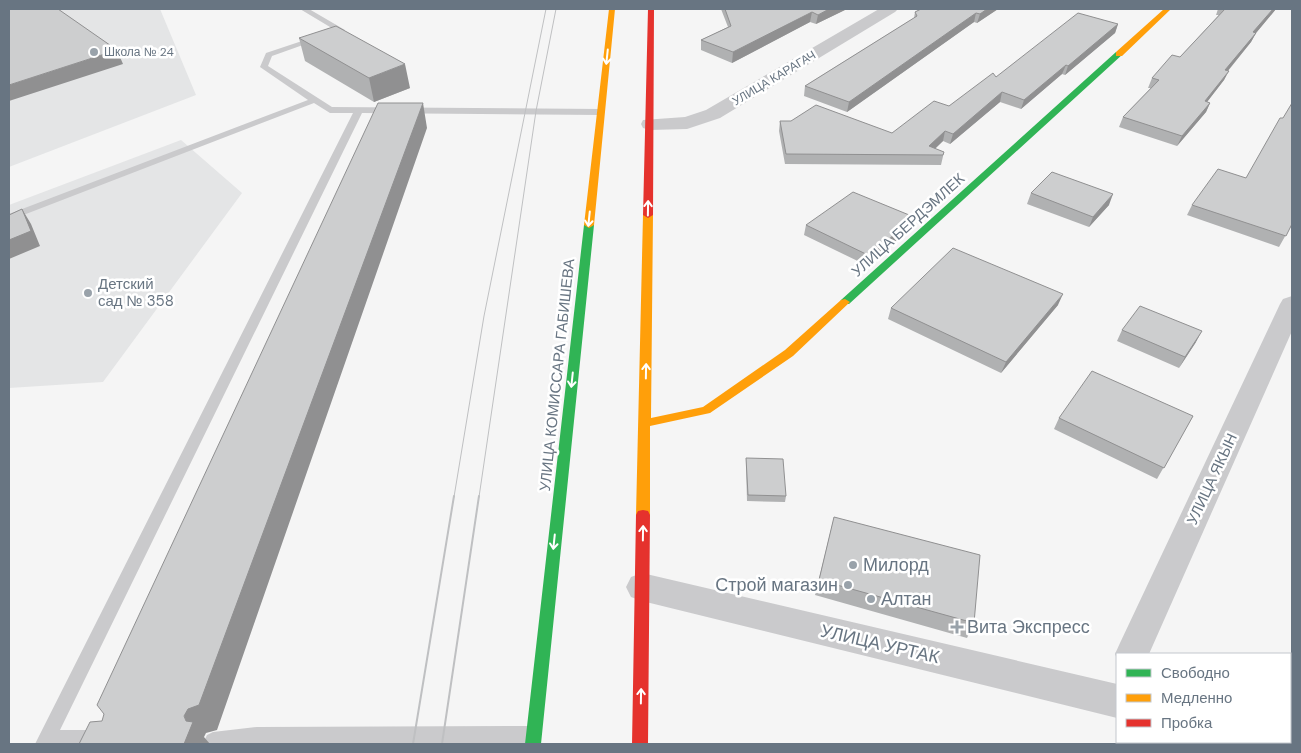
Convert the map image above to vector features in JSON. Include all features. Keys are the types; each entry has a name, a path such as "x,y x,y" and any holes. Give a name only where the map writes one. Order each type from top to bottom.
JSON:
{"street":[{"name":"УЛИЦА КОМИССАРА ГАБИШЕВА","path":"533,740 612,9"},
{"path":"640,744 651,9"},
{"name":"УЛИЦА КАРАГАЧ","path":"650,124 687,123 712,114 890,9"},
{"name":"УЛИЦА БЕРДЭМЛЕК","path":"645,423 706,410 790,352 1168,9"},
{"name":"УЛИЦА ЯКЫН","path":"1132,653 1292,304"},
{"name":"УЛИЦА УРТАК","path":"642,588 1115,696"}],"lane":[{"path":"304,9 341,30 269,55 264,67 330,110 600,112"},
{"path":"9,217 315,100"},
{"path":"115,739 46,741 359,110"},
{"path":"213,741 257,736 533,740"}],"shaded area":[{"name":"Школа № 24","path":"9,9 160,9 196,95 9,167"},
{"name":"Детский сад № 358","path":"181,140 242,193 103,382 9,388 9,205"}],"building":[{"path":"9,9 58,9 117,50 9,85"},
{"path":"725,9 829,9 818,15 812,12 733,52 701,40 731,26"},
{"path":"921,9 987,9 980,14 976,13 849,102 805,86 917,16 915,12"},
{"path":"1225,9 1273,9 1225,70 1229,71 1205,101 1210,103 1182,136 1123,117 1159,80 1152,78 1172,55 1180,57"},
{"path":"1078,13 1118,24 1024,100 1002,92 953,134 945,131 929,146 944,152 943,155 786,154 780,121 791,121 816,105 892,133 934,101 949,106 993,73 996,77"},
{"path":"336,26 405,64 369,78 299,38"},
{"path":"378,103 423,103 199,705 188,709 184,716 186,721 193,722 184,744 79,744 90,722 102,721 104,714 97,705"},
{"path":"1292,103 1292,224 1286,236 1192,205 1218,169 1246,178 1280,118 1283,118"},
{"path":"1052,172 1113,194 1093,217 1031,193"},
{"path":"853,192 914,217 870,256 806,225"},
{"path":"22,209 31,231 9,240 9,215"},
{"path":"953,248 1063,294 1006,362 891,308"},
{"path":"1140,306 1202,331 1185,357 1122,330"},
{"path":"1092,371 1193,416 1164,468 1059,418"},
{"path":"746,458 783,459 786,496 748,495"},
{"path":"834,517 980,555 974,623 819,580"}],"tram line":[{"path":"454,497 484,316 546,9"},
{"path":"479,497 536,111 556,9"},
{"path":"413,744 454,496"},
{"path":"442,744 479,496"}],"traffic: fast":[{"path":"845,302 1119,54"},
{"path":"533,744 589,225"}],"traffic: slow":[{"path":"589,225 612,9"},
{"path":"1119,54 1168,9"},
{"path":"643,515 648,215"},
{"path":"645,423 706,410 789,353 845,302"}],"traffic: jam":[{"path":"648,215 651,9"},
{"path":"640,744 643,515"}],"place":[{"name":"Школа № 24","path":"94,52"},
{"name":"Детский сад № 358","path":"88,293"},
{"name":"Милорд","path":"853,565"},
{"name":"Строй магазин","path":"848,585"},
{"name":"Алтан","path":"871,599"},
{"name":"Вита Экспресс","path":"957,627"}]}
